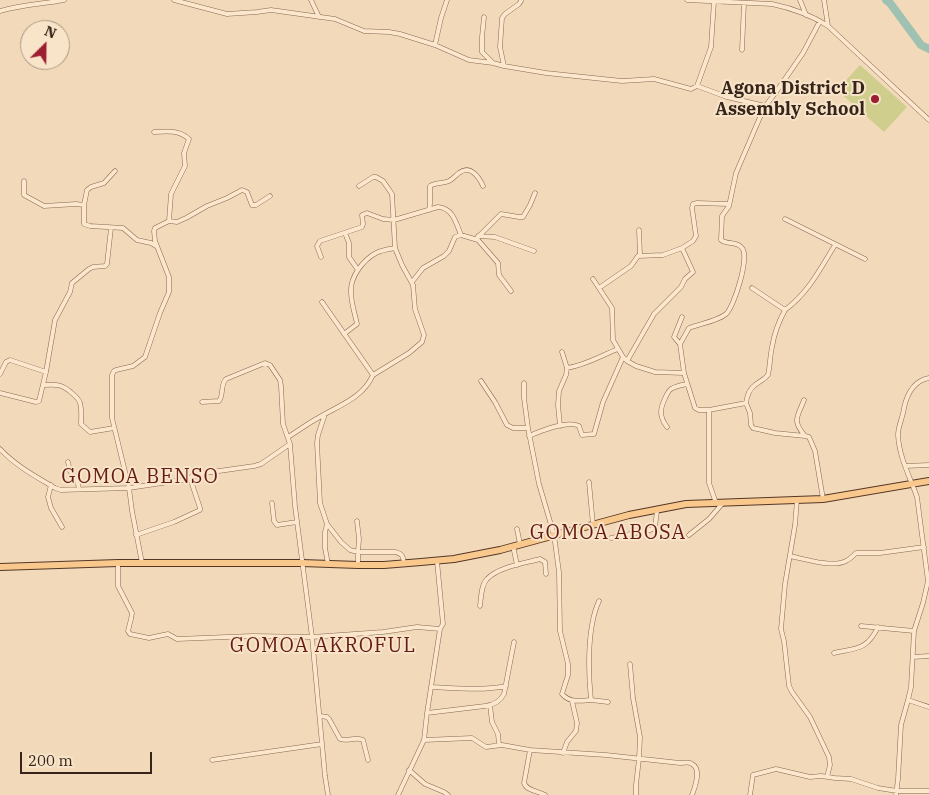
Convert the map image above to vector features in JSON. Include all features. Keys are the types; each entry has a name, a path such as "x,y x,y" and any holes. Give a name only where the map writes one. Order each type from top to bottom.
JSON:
{"main road":[{"path":"0,567 118,563 328,564 358,566 437,561 512,546 629,515 686,504 823,499 929,482"}],"street":[{"path":"0,11 64,0"},
{"path":"174,0 227,14 271,10 337,20 364,32 400,34 435,45 469,60 546,73 622,81 654,78 691,89 697,86 711,46 716,0"},
{"path":"311,0 319,17"},
{"path":"435,45 448,0"},
{"path":"504,66 500,46 502,18 519,4 521,0"},
{"path":"687,0 772,4 820,21 828,26 929,120"},
{"path":"800,0 806,15"},
{"path":"824,0 828,26"},
{"path":"742,50 744,3"},
{"path":"484,17 482,52 493,63"},
{"path":"680,344 689,328 725,315 728,311 740,282 745,256 743,248 738,244 721,240 721,219 729,204 736,173 765,106 803,53 820,21"},
{"path":"697,86 727,97 765,106"},
{"path":"154,132 171,130 189,139 184,153 186,164 171,194 169,221"},
{"path":"429,210 430,186 451,180 460,171 467,170 472,172 479,178 483,186"},
{"path":"115,171 104,183 86,190 84,224 123,228 138,240 151,242 156,246"},
{"path":"288,437 359,394 373,376 409,353 424,338 415,309 412,282 402,265 396,248 392,194 380,178 373,177 359,186"},
{"path":"24,181 24,195 41,205 84,205"},
{"path":"142,563 129,488 114,428 112,410 113,373 116,370 135,365 146,355 169,292 169,278 156,246 154,230 169,221 177,222 186,218 242,190 247,192 252,205 256,205 270,196"},
{"path":"477,238 501,214 519,218 524,216 535,192"},
{"path":"599,288 631,266 640,255 663,255 693,242 696,238 693,204 729,204"},
{"path":"321,257 317,246 320,241 362,227 364,213 369,213 383,219 394,220 442,207 450,211 462,235"},
{"path":"785,219 865,259"},
{"path":"0,393 37,402 39,400 55,320 70,292 73,281 88,269 108,264 111,228"},
{"path":"639,230 640,255"},
{"path":"345,233 349,244 349,257 358,270"},
{"path":"412,282 423,268 449,251 457,236 495,237 534,251"},
{"path":"477,238 498,263 499,275 511,291"},
{"path":"805,436 775,433 753,428 746,403 749,391 768,375 772,345 785,310 795,303 811,285 835,245"},
{"path":"344,334 356,324 351,292 358,270 374,254 396,248"},
{"path":"529,436 549,428 576,425 580,428 582,435 594,434 603,402 625,359 654,314 693,272 682,248"},
{"path":"593,279 612,308 612,336 625,359 636,366 655,372 684,373"},
{"path":"752,288 785,310"},
{"path":"322,302 373,376"},
{"path":"682,318 674,337 680,344 684,373 695,408 708,410 746,403"},
{"path":"567,368 601,358 618,349"},
{"path":"560,426 559,391 567,368 562,352"},
{"path":"0,374 8,360 46,372"},
{"path":"202,402 219,401 221,399 223,382 226,379 265,363 269,364 281,383 284,424 290,444 328,795"},
{"path":"897,793 900,725 908,700 914,631 928,580 917,497 905,466 898,435 908,394 914,384 929,378"},
{"path":"481,382 495,402 507,426 528,428"},
{"path":"524,383 529,436 539,484 554,535 559,572 560,631 568,664 568,675 562,693 564,697 572,701 591,700 608,702"},
{"path":"667,427 663,421 661,411 666,394 673,388 687,384"},
{"path":"43,385 60,385 78,398 81,424 90,432 114,428"},
{"path":"804,400 796,423 805,436 811,440 815,451 823,499"},
{"path":"689,535 709,519 719,503 710,483 708,410"},
{"path":"325,414 317,443 320,503 327,524 348,549 358,552 400,553 403,556 404,564"},
{"path":"0,449 22,468 61,490 129,488 258,465 290,444"},
{"path":"68,462 70,471 79,489"},
{"path":"905,466 929,465"},
{"path":"136,535 154,530 200,510 190,478"},
{"path":"589,482 593,525"},
{"path":"51,485 48,497 51,508 62,527"},
{"path":"797,500 795,525 784,584 781,629 789,686 810,718 829,757 830,765 827,776"},
{"path":"272,503 276,525 297,522"},
{"path":"611,538 650,530 655,527 657,510"},
{"path":"357,521 359,539 358,566"},
{"path":"327,524 325,540 328,564"},
{"path":"517,528 520,544"},
{"path":"512,546 517,565"},
{"path":"790,556 840,563 848,560 856,553 880,553 924,547"},
{"path":"480,606 482,592 487,579 509,567 542,559 545,562 546,574"},
{"path":"398,795 424,740 440,630 444,621 437,561"},
{"path":"118,563 118,586 132,613 128,631 130,634 147,638 168,634 176,639 252,636 312,637 383,632 417,627 440,630"},
{"path":"591,700 591,624 599,601"},
{"path":"923,603 929,604"},
{"path":"862,626 914,631"},
{"path":"834,653 862,647 870,641 878,627"},
{"path":"427,713 490,705 500,700 506,686 514,642"},
{"path":"913,657 929,656"},
{"path":"630,664 640,737 636,795"},
{"path":"431,687 491,688 506,686"},
{"path":"908,700 929,707"},
{"path":"563,752 567,742 576,731 577,723 572,701"},
{"path":"490,705 492,722 498,734 499,745"},
{"path":"320,716 329,718 340,739 358,738 363,740 368,760"},
{"path":"424,740 472,738 486,747 499,745 530,750 606,755 680,763 688,762 696,768 697,774 692,795"},
{"path":"212,760 322,744"},
{"path":"530,750 524,783 529,789 545,795"},
{"path":"750,795 753,775 776,769 810,777 827,776 851,779 897,793 929,791"},
{"path":"409,770 425,784 448,795"}],"shaded area":[{"path":"860,65 907,107 884,132 837,90"}],"waterway":[{"path":"886,0 921,45 929,49"}],"place":[{"name":"Agona District D Assembly School","path":"875,99"}],"district":[{"name":"GOMOA BENSO","path":"140,477"},
{"name":"GOMOA ABOSA","path":"608,533"},
{"name":"GOMOA AKROFUL","path":"323,646"}]}
